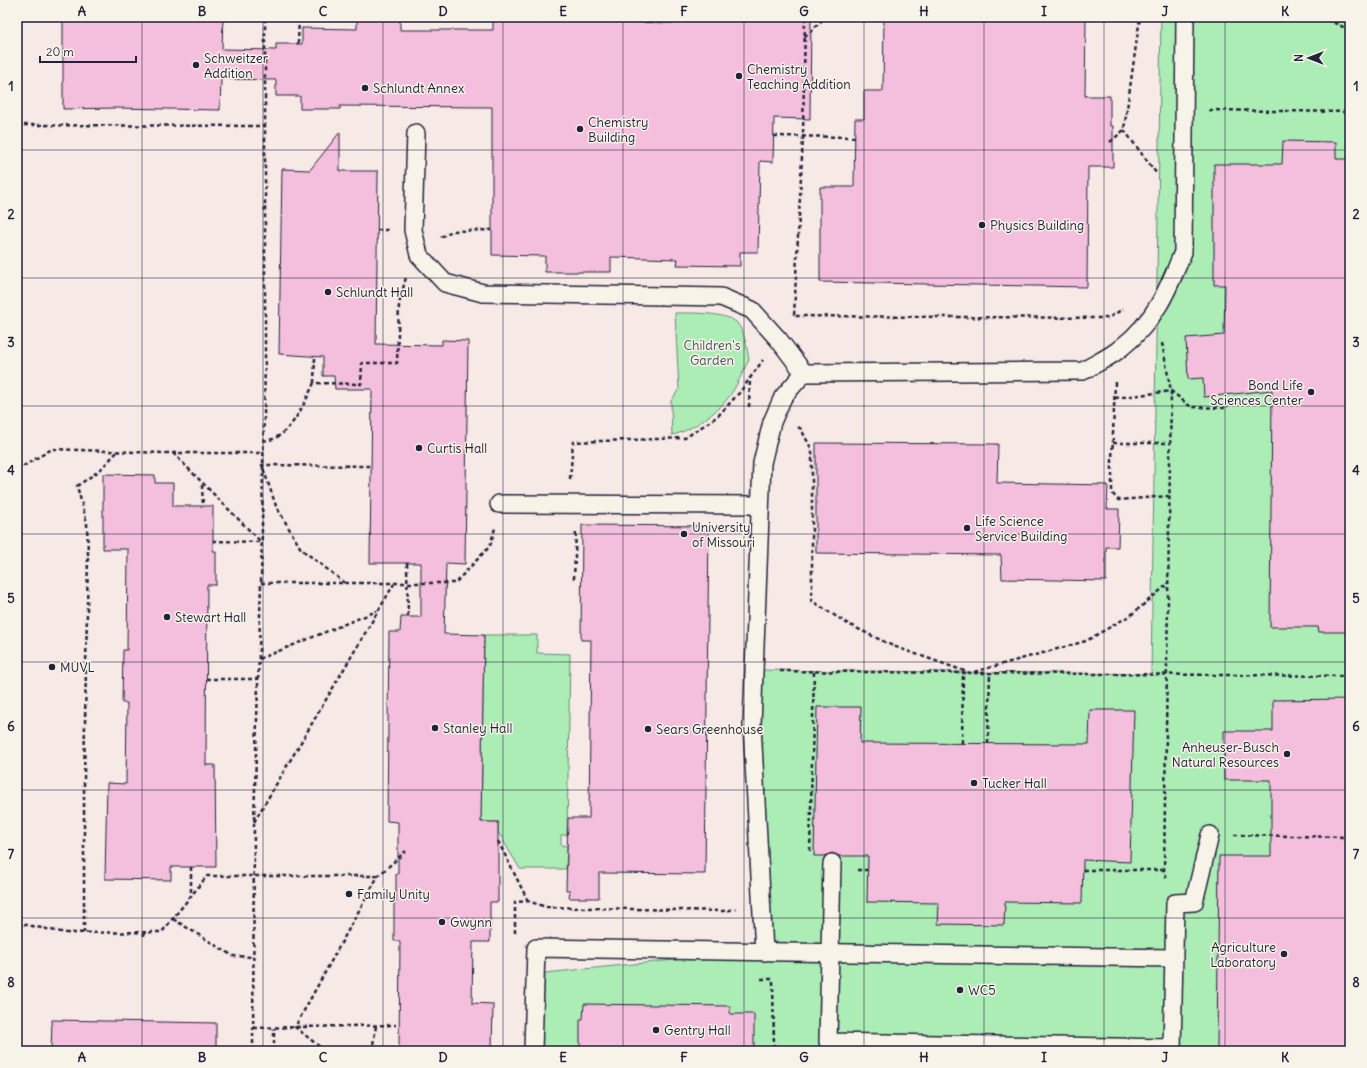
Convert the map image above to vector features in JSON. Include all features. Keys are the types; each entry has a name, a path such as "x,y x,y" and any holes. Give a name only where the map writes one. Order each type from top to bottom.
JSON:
{"lane":[{"path":"764,952 752,725 753,670 762,463 772,422 783,397 804,373 1083,371 1122,348 1150,320 1170,286 1182,252 1185,17"},
{"path":"416,133 413,230 419,255 446,283 483,293 720,297 752,310 779,340 804,373"},
{"path":"499,504 760,505"},
{"path":"832,863 828,1042 1172,1050 1174,903 1194,902 1210,835"},
{"path":"533,1051 536,948 1174,958"}],"path":[{"path":"253,1051 254,822 263,454 266,126 265,17"},
{"path":"298,44 299,17"},
{"path":"537,24 538,17"},
{"path":"569,504 573,442 685,438 718,416 740,392 779,340 794,316 803,136 805,17"},
{"path":"805,38 825,17"},
{"path":"1110,142 1124,130 1140,17"},
{"path":"1321,17 1350,30"},
{"path":"1185,110 1350,112"},
{"path":"17,125 266,126"},
{"path":"1124,130 1161,180"},
{"path":"774,136 857,137"},
{"path":"314,383 361,384 362,363 397,363 399,304 404,281 419,255 438,238 452,231 492,230"},
{"path":"794,316 1108,318 1137,300 1150,320"},
{"path":"1155,344 1161,340 1171,391 1164,870 1174,903"},
{"path":"263,441 276,438 288,428 305,403 314,383 315,356"},
{"path":"1115,379 1112,493 1118,500 1169,496"},
{"path":"1115,398 1171,391 1190,407 1227,408 1225,395"},
{"path":"795,434 797,427 801,429 812,450 812,601 848,624 893,646 970,673 1086,641 1131,615 1168,584"},
{"path":"1113,443 1170,444"},
{"path":"17,470 52,449 263,454"},
{"path":"84,933 84,780 88,554 87,523 78,486 99,471 118,451"},
{"path":"172,453 261,542"},
{"path":"262,465 371,466"},
{"path":"262,465 276,506 301,549 345,583"},
{"path":"202,484 203,506"},
{"path":"261,583 455,583 490,546 495,531 499,504"},
{"path":"574,580 576,526"},
{"path":"213,542 261,542"},
{"path":"407,563 408,617"},
{"path":"254,822 394,584"},
{"path":"258,659 378,611"},
{"path":"753,670 1350,676"},
{"path":"809,858 814,671"},
{"path":"962,743 963,673"},
{"path":"988,743 990,673"},
{"path":"206,679 257,679"},
{"path":"1210,835 1350,837"},
{"path":"498,841 528,901 546,907 723,911 733,911 738,908"},
{"path":"295,1027 378,876 406,851"},
{"path":"191,867 191,896"},
{"path":"1083,870 1164,870"},
{"path":"17,923 66,933 162,932 207,876 378,876"},
{"path":"173,919 233,956 253,957"},
{"path":"144,932 144,939"},
{"path":"759,979 773,979 774,1051"},
{"path":"254,1028 396,1025"},
{"path":"372,1051 376,1026"},
{"path":"274,1027 274,1051"},
{"path":"295,1027 325,1051"}],"green space":[{"path":"1161,17 1350,17 1350,1051 541,1051 545,973 764,951 753,670 1151,674"},
{"name":"Children's Garden","path":"675,313 698,313 724,316 736,322 744,335 749,360 731,394 717,409 695,426 672,435 671,401 679,389"},
{"path":"484,635 537,635 537,653 570,654 567,835 561,835 561,845 567,846 566,869 520,869 498,832 499,822 481,822"}],"building":[{"path":"63,17 223,17 222,49 276,50 276,44 302,44 302,28 357,29 357,17 400,17 400,30 493,30 493,19 549,20 549,17 613,17 613,22 675,23 675,17 811,17 810,119 774,118 773,162 760,161 758,252 740,252 740,266 677,265 678,259 611,257 611,272 545,272 545,256 492,255 492,107 340,106 340,109 300,109 300,96 276,96 276,80 221,79 220,110 115,108 63,109"},
{"path":"884,17 1086,17 1085,96 1110,96 1110,126 1113,126 1113,167 1088,167 1087,287 820,282 820,187 854,187 855,119 864,119 864,91 883,91"},
{"path":"340,132 340,171 378,171 376,344 442,345 442,340 468,341 465,564 446,563 444,634 484,635 481,822 498,822 498,902 490,902 490,942 473,942 472,1003 493,1004 492,1050 399,1051 400,941 394,941 394,901 396,901 396,874 398,874 398,822 387,821 389,632 400,632 401,617 421,617 421,563 370,563 372,389 335,389 334,376 323,376 323,357 279,354 282,169 310,170"},
{"name":"Bond Life Sciences Center","path":"1283,141 1336,142 1336,159 1350,159 1350,632 1319,632 1318,627 1270,627 1272,390 1204,397 1203,378 1188,379 1186,338 1224,335 1225,285 1214,285 1214,164 1282,164"},
{"name":"Life Science Service Building","path":"816,443 998,444 997,483 1108,485 1107,509 1119,509 1118,547 1106,547 1106,581 1002,579 1001,555 816,553"},
{"name":"Stewart Hall","path":"103,474 155,475 155,483 173,483 173,506 213,506 213,551 216,551 216,585 207,585 206,765 215,765 216,867 171,867 171,880 105,879 107,783 126,784 127,703 122,703 123,650 127,650 128,549 103,549"},
{"name":"Sears Greenhouse","path":"582,525 709,526 705,874 599,873 599,898 569,898 570,890 566,890 568,818 589,818 591,640 581,640"},
{"name":"Agriculture Laboratory","path":"1350,699 1350,1051 1217,1051 1219,856 1271,856 1271,780 1224,780 1224,731 1273,731 1273,700"},
{"name":"Tucker Hall","path":"817,707 861,707 860,743 1089,744 1090,710 1134,710 1130,862 1083,860 1082,903 1005,902 1004,925 938,924 939,903 867,902 868,856 839,856 832,853 825,856 814,856"},
{"name":"Gentry Hall","path":"584,1004 730,1006 730,1014 754,1014 754,1051 580,1051 580,1019 583,1019"},
{"path":"52,1020 216,1023 216,1051 51,1051"}],"place":[{"name":"Schweitzer Addition","path":"196,65"},
{"name":"Chemistry Teaching Addition","path":"739,76"},
{"name":"Schlundt Annex","path":"365,88"},
{"name":"Chemistry Building","path":"580,129"},
{"name":"Physics Building","path":"982,225"},
{"name":"Schlundt Hall","path":"328,292"},
{"name":"Bond Life Sciences Center","path":"1311,392"},
{"name":"Curtis Hall","path":"419,448"},
{"name":"Life Science Service Building","path":"967,528"},
{"name":"University of Missouri","path":"684,534"},
{"name":"Stewart Hall","path":"167,617"},
{"name":"MUVL","path":"52,667"},
{"name":"Stanley Hall","path":"435,728"},
{"name":"Sears Greenhouse","path":"648,729"},
{"name":"Anheuser-Busch Natural Resources","path":"1287,754"},
{"name":"Tucker Hall","path":"974,783"},
{"name":"Family Unity","path":"349,894"},
{"name":"Gwynn","path":"442,922"},
{"name":"Agriculture Laboratory","path":"1284,954"},
{"name":"WC5","path":"960,990"},
{"name":"Gentry Hall","path":"656,1030"}]}
